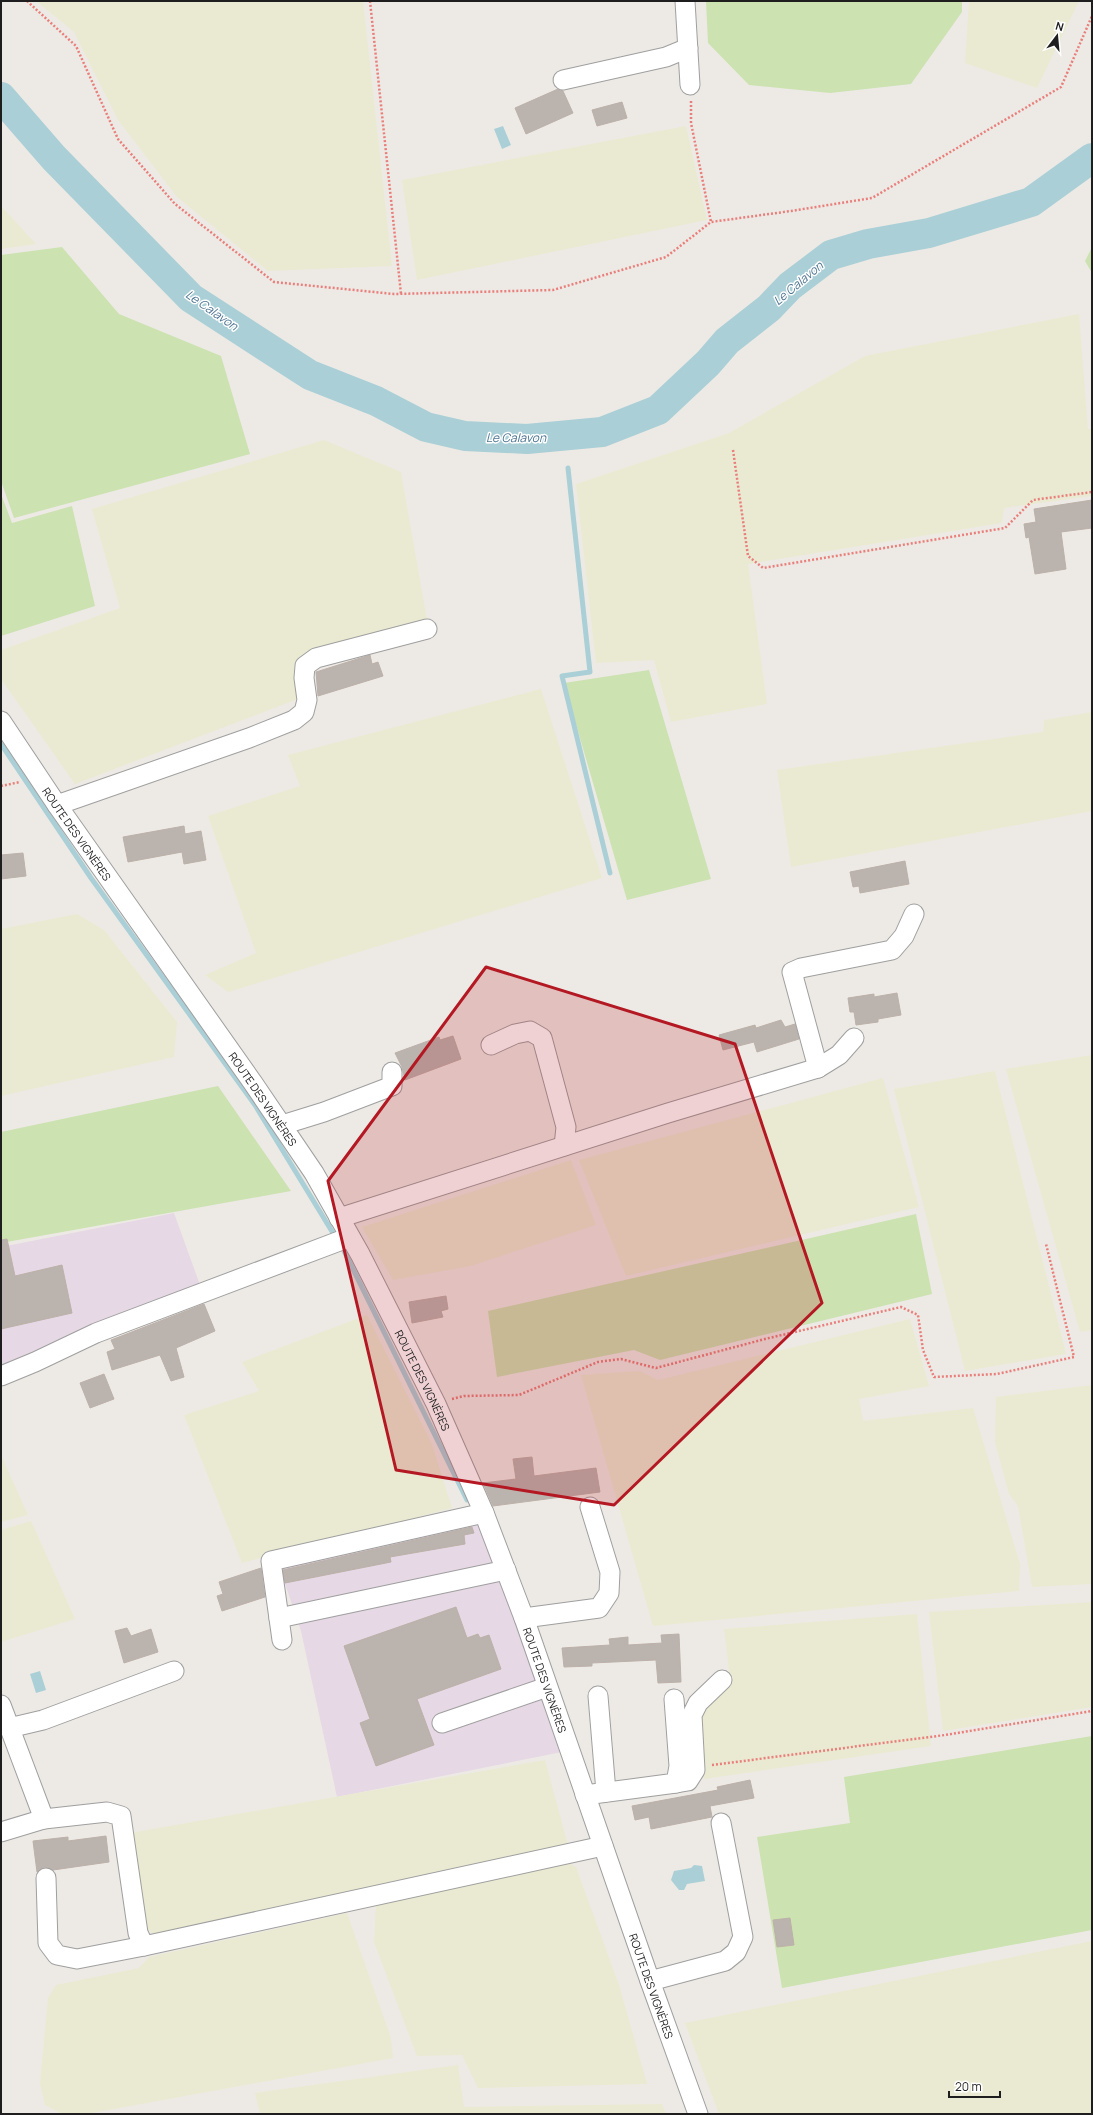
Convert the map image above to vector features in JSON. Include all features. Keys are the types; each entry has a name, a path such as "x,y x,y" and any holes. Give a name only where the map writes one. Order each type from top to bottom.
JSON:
{"street":[{"path":"685,1 690,85"},
{"path":"563,80 666,56 688,48"},
{"path":"56,805 249,738 294,720 304,712 307,700 304,678 305,666 316,658 427,629"},
{"name":"ROUTE DES VIGNÈRES","path":"1,722 56,805 282,1125 314,1173 350,1237 436,1404 484,1513 524,1618 650,1982 698,2114"},
{"path":"818,1068 792,972 801,968 892,950 904,936 914,914"},
{"path":"491,1045 515,1034 530,1031 542,1038 566,1128 564,1146"},
{"path":"339,1218 564,1146 818,1068 839,1055 854,1038"},
{"path":"282,1125 386,1090 392,1086 392,1072"},
{"path":"1,1376 35,1362 96,1333 350,1237"},
{"path":"524,1618 599,1608 609,1593 610,1572 590,1507"},
{"path":"282,1640 271,1561 484,1513"},
{"path":"279,1618 506,1570"},
{"path":"9,1728 43,1720 174,1672"},
{"path":"585,1795 688,1781 694,1770 692,1715 698,1703 722,1680"},
{"path":"442,1723 547,1687"},
{"path":"598,1696 606,1792"},
{"path":"674,1699 679,1766 676,1783"},
{"path":"1,1705 44,1819"},
{"path":"1,1832 44,1819 107,1812 121,1816 138,1933 144,1946"},
{"path":"650,1982 724,1961 736,1952 743,1937 721,1823"},
{"path":"46,1878 48,1943 57,1955 77,1959 360,1900 603,1846"}],"path":[{"path":"27,1 76,46 118,139 175,204 274,282 401,294 553,290 666,257 711,222 792,212 872,198 1060,86 1092,16"},
{"path":"370,1 401,294"},
{"path":"690,85 691,123 711,222"},
{"path":"733,450 748,556 763,568 1005,528 1033,500 1092,492"},
{"path":"1,786 18,782"},
{"path":"436,1404 464,1396 519,1395 598,1362 621,1359 656,1368 765,1339 901,1307 918,1315 922,1350 934,1378 997,1374 1074,1357 1046,1244"},
{"path":"694,1770 715,1764 945,1735 1092,1711"}],"highlighted area":[{"path":"486,967 735,1044 822,1303 614,1505 396,1470 328,1181"}],"shaded area":[{"path":"174,1213 200,1285 1,1368 1,1247"},
{"path":"476,1506 562,1752 337,1797 301,1631 276,1557"}],"green space":[{"path":"36,1 363,1 392,266 268,271 177,197 118,120 74,32"},
{"path":"706,1 962,1 962,12 911,84 830,93 749,85 708,43"},
{"path":"969,1 1079,1 1037,88 965,63"},
{"path":"686,126 707,220 417,280 402,180"},
{"path":"1,206 36,244 1,249"},
{"path":"62,247 119,314 221,356 250,454 14,518 1,481 1,255"},
{"path":"1092,247 1092,273 1085,261"},
{"path":"1079,314 1088,429 1092,429 1092,496 1004,508 1002,523 748,564 767,704 671,722 654,660 596,663 576,484 729,433 865,356"},
{"path":"324,440 401,472 427,620 299,659 298,699 75,784 1,679 1,650 120,608 92,509"},
{"path":"1,494 12,523 72,506 95,606 1,636"},
{"path":"649,670 711,879 627,900 564,683"},
{"path":"541,689 602,878 228,992 205,975 256,953 208,816 300,786 288,755"},
{"path":"1092,712 1092,811 791,867 777,770 1043,732 1044,720"},
{"path":"77,914 104,930 177,1022 174,1057 1,1096 1,929"},
{"path":"1092,1055 1092,1330 1080,1332 1006,1069"},
{"path":"995,1071 1066,1354 965,1371 894,1089"},
{"path":"883,1078 919,1207 626,1276 579,1160"},
{"path":"218,1086 291,1191 1,1243 1,1132"},
{"path":"571,1160 596,1225 471,1266 393,1280 362,1227"},
{"path":"916,1214 932,1294 660,1360 634,1350 497,1377 488,1311"},
{"path":"367,1315 432,1444 452,1508 242,1563 184,1415 259,1391 242,1362"},
{"path":"910,1319 929,1386 859,1399 863,1421 973,1408 1020,1564 1019,1591 653,1626 581,1375 640,1371 658,1380"},
{"path":"1092,1385 1092,1584 1032,1587 1018,1506 1009,1494 995,1442 996,1397"},
{"path":"1,1455 28,1515 1,1522"},
{"path":"31,1521 75,1619 1,1642 1,1530"},
{"path":"1092,1602 1092,1707 943,1731 929,1612"},
{"path":"917,1614 931,1746 704,1779 699,1711 730,1679 724,1629"},
{"path":"1092,1736 1092,1930 782,1988 757,1837 850,1823 844,1777"},
{"path":"545,1760 569,1849 159,1938 146,1928 130,1833"},
{"path":"568,1863 576,1867 619,1985 647,2084 478,2088 462,2055 417,2056 374,1942 376,1904"},
{"path":"347,1913 391,2038 393,2058 87,2114 62,2114 45,2105 40,2083 48,1998 56,1985 139,1968 149,1957"},
{"path":"1092,1941 1092,2114 719,2114 685,2023"},
{"path":"458,2065 464,2107 662,2104 666,2114 260,2114 255,2093"}],"water":[{"path":"503,126 511,145 502,149 494,129"},
{"path":"40,1671 46,1690 36,1693 30,1674"},
{"path":"694,1865 702,1866 705,1881 687,1884 684,1890 679,1890 671,1880 674,1871 691,1868"}],"building":[{"path":"558,89 563,91 573,113 526,134 515,108"},
{"path":"622,102 627,118 597,126 592,110"},
{"path":"1092,500 1092,528 1061,532 1066,569 1035,574 1029,537 1026,538 1024,524 1036,522 1034,509"},
{"path":"370,655 372,664 378,662 383,676 318,696 316,672"},
{"path":"184,826 185,834 201,831 206,860 184,864 182,852 128,862 123,837"},
{"path":"23,853 26,876 1,879 1,855"},
{"path":"905,861 909,884 860,893 859,886 853,887 850,872"},
{"path":"897,993 901,1015 878,1019 878,1022 856,1025 854,1012 850,1012 848,998 874,994 874,997"},
{"path":"781,1020 785,1027 795,1024 799,1039 757,1052 754,1042 723,1050 719,1035 755,1025 756,1028"},
{"path":"453,1036 461,1059 405,1080 402,1067 395,1053 439,1037 440,1040"},
{"path":"7,1239 15,1276 62,1265 72,1313 1,1329 1,1240"},
{"path":"446,1296 448,1309 441,1311 443,1317 412,1323 409,1302"},
{"path":"204,1304 215,1331 176,1348 184,1377 171,1381 160,1355 112,1370 107,1352 115,1349 111,1340"},
{"path":"104,1374 114,1399 90,1408 80,1383"},
{"path":"532,1457 534,1476 596,1468 600,1492 493,1506 483,1483 516,1479 513,1459"},
{"path":"472,1527 474,1533 464,1535 465,1544 390,1557 391,1562 285,1583 283,1570"},
{"path":"261,1568 265,1597 222,1611 217,1596 223,1594 219,1582"},
{"path":"456,1607 467,1638 478,1634 480,1638 489,1635 501,1669 417,1699 434,1745 376,1766 360,1723 370,1719 344,1646"},
{"path":"127,1628 131,1636 151,1629 158,1652 124,1663 115,1631"},
{"path":"679,1634 681,1682 658,1683 656,1660 592,1663 592,1666 564,1667 562,1648 610,1645 609,1639 628,1637 628,1645 662,1643 661,1635"},
{"path":"750,1780 754,1798 710,1806 712,1817 651,1829 649,1817 635,1820 632,1806 718,1790 717,1787"},
{"path":"106,1836 109,1862 53,1870 45,1867 37,1872 33,1841 68,1837 68,1841"},
{"path":"790,1918 794,1945 777,1947 773,1920"}],"waterway":[{"name":"Le Calavon","path":"1,97 54,158 191,298 310,375 376,401 426,427 465,436 527,439 602,432 658,410 708,363 727,341 769,308 790,286 831,255 868,244 929,233 1031,202 1092,158"},
{"path":"568,468 590,672 562,676 610,873"},
{"path":"1,744 91,878 255,1105 336,1238"},
{"path":"341,1245 467,1500"}]}
